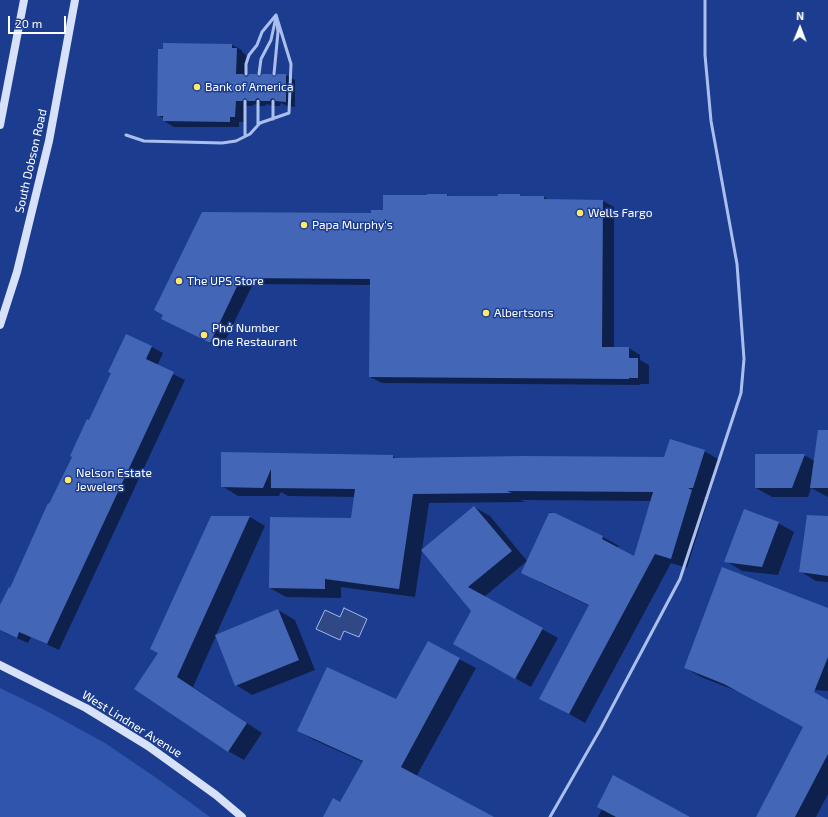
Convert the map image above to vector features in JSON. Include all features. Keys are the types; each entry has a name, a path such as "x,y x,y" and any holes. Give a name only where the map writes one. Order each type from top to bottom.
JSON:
{"main road":[{"path":"0,125 24,0"},
{"name":"South Dobson Road","path":"0,325 17,272 49,141 75,0"},
{"name":"West Lindner Avenue","path":"0,665 86,708 148,746 216,795 242,817"}],"lane":[{"path":"550,817 601,728 680,579 741,393 744,359 737,264 711,121 705,55 705,0"},
{"path":"246,74 246,64 249,55 257,45 262,32 276,15"},
{"path":"274,74 278,32 276,15"},
{"path":"259,74 262,58 271,40 276,23 276,15"},
{"path":"126,135 144,141 222,143 236,141 250,133 260,123 289,113 291,64 276,15"},
{"path":"245,101 245,136"},
{"path":"258,101 258,125"},
{"path":"273,101 273,119"}],"shaded area":[{"path":"344,608 367,619 359,637 344,631 340,640 316,629 325,610 340,617"},
{"path":"0,688 41,708 105,743 210,817 0,817"}],"building":[{"name":"Bank of America","path":"163,43 232,44 232,48 237,48 236,74 243,74 246,77 249,74 256,74 259,77 262,74 271,74 274,77 277,74 286,74 286,102 276,101 273,98 270,101 261,101 258,98 255,101 248,101 245,98 242,101 236,101 235,117 230,117 230,122 163,121 163,116 157,116 158,49 163,49"},
{"name":"Albertsons","path":"447,194 447,196 498,196 498,194 520,194 520,196 544,196 544,199 603,200 602,347 629,347 629,358 638,358 638,378 369,377 370,279 241,278 210,343 161,319 163,315 154,310 202,212 371,213 371,210 383,210 383,195"},
{"path":"126,334 152,346 146,359 174,372 47,644 19,632 17,638 0,630 0,605 9,587 10,588 48,503 49,504 72,457 70,456 111,373 108,372"},
{"path":"818,430 828,430 828,488 810,488"},
{"path":"670,439 705,450 693,488 688,488 692,490 671,559 655,554 569,714 539,699 589,605 521,573 549,513 555,513 603,536 602,539 634,556 653,492 507,491 512,493 413,494 399,589 325,579 325,589 269,588 270,517 351,518 355,489 271,488 271,469 263,488 221,487 221,452 393,455 393,458 524,456 664,457"},
{"path":"755,454 805,454 792,488 755,488"},
{"path":"474,506 512,551 468,587 543,628 515,679 453,644 471,611 421,550"},
{"path":"744,509 779,522 762,567 724,562"},
{"path":"807,515 828,516 828,576 799,572"},
{"path":"211,516 250,516 177,677 247,723 228,752 134,689 158,653 150,649"},
{"path":"722,567 828,608 828,657 814,692 828,700 828,754 795,817 756,817 803,727 724,684 684,668"},
{"path":"278,609 299,660 235,686 215,635"},
{"path":"428,641 460,658 401,767 494,817 323,817 333,798 340,802 363,761 297,731 327,667 396,699"},
{"path":"613,775 690,817 616,817 597,807"}],"place":[{"name":"Bank of America","path":"197,87"},
{"name":"Wells Fargo","path":"580,213"},
{"name":"Papa Murphy's","path":"304,225"},
{"name":"The UPS Store","path":"179,281"},
{"name":"Albertsons","path":"486,313"},
{"name":"Phở Number One Restaurant","path":"204,335"},
{"name":"Nelson Estate Jewelers","path":"68,480"}]}
